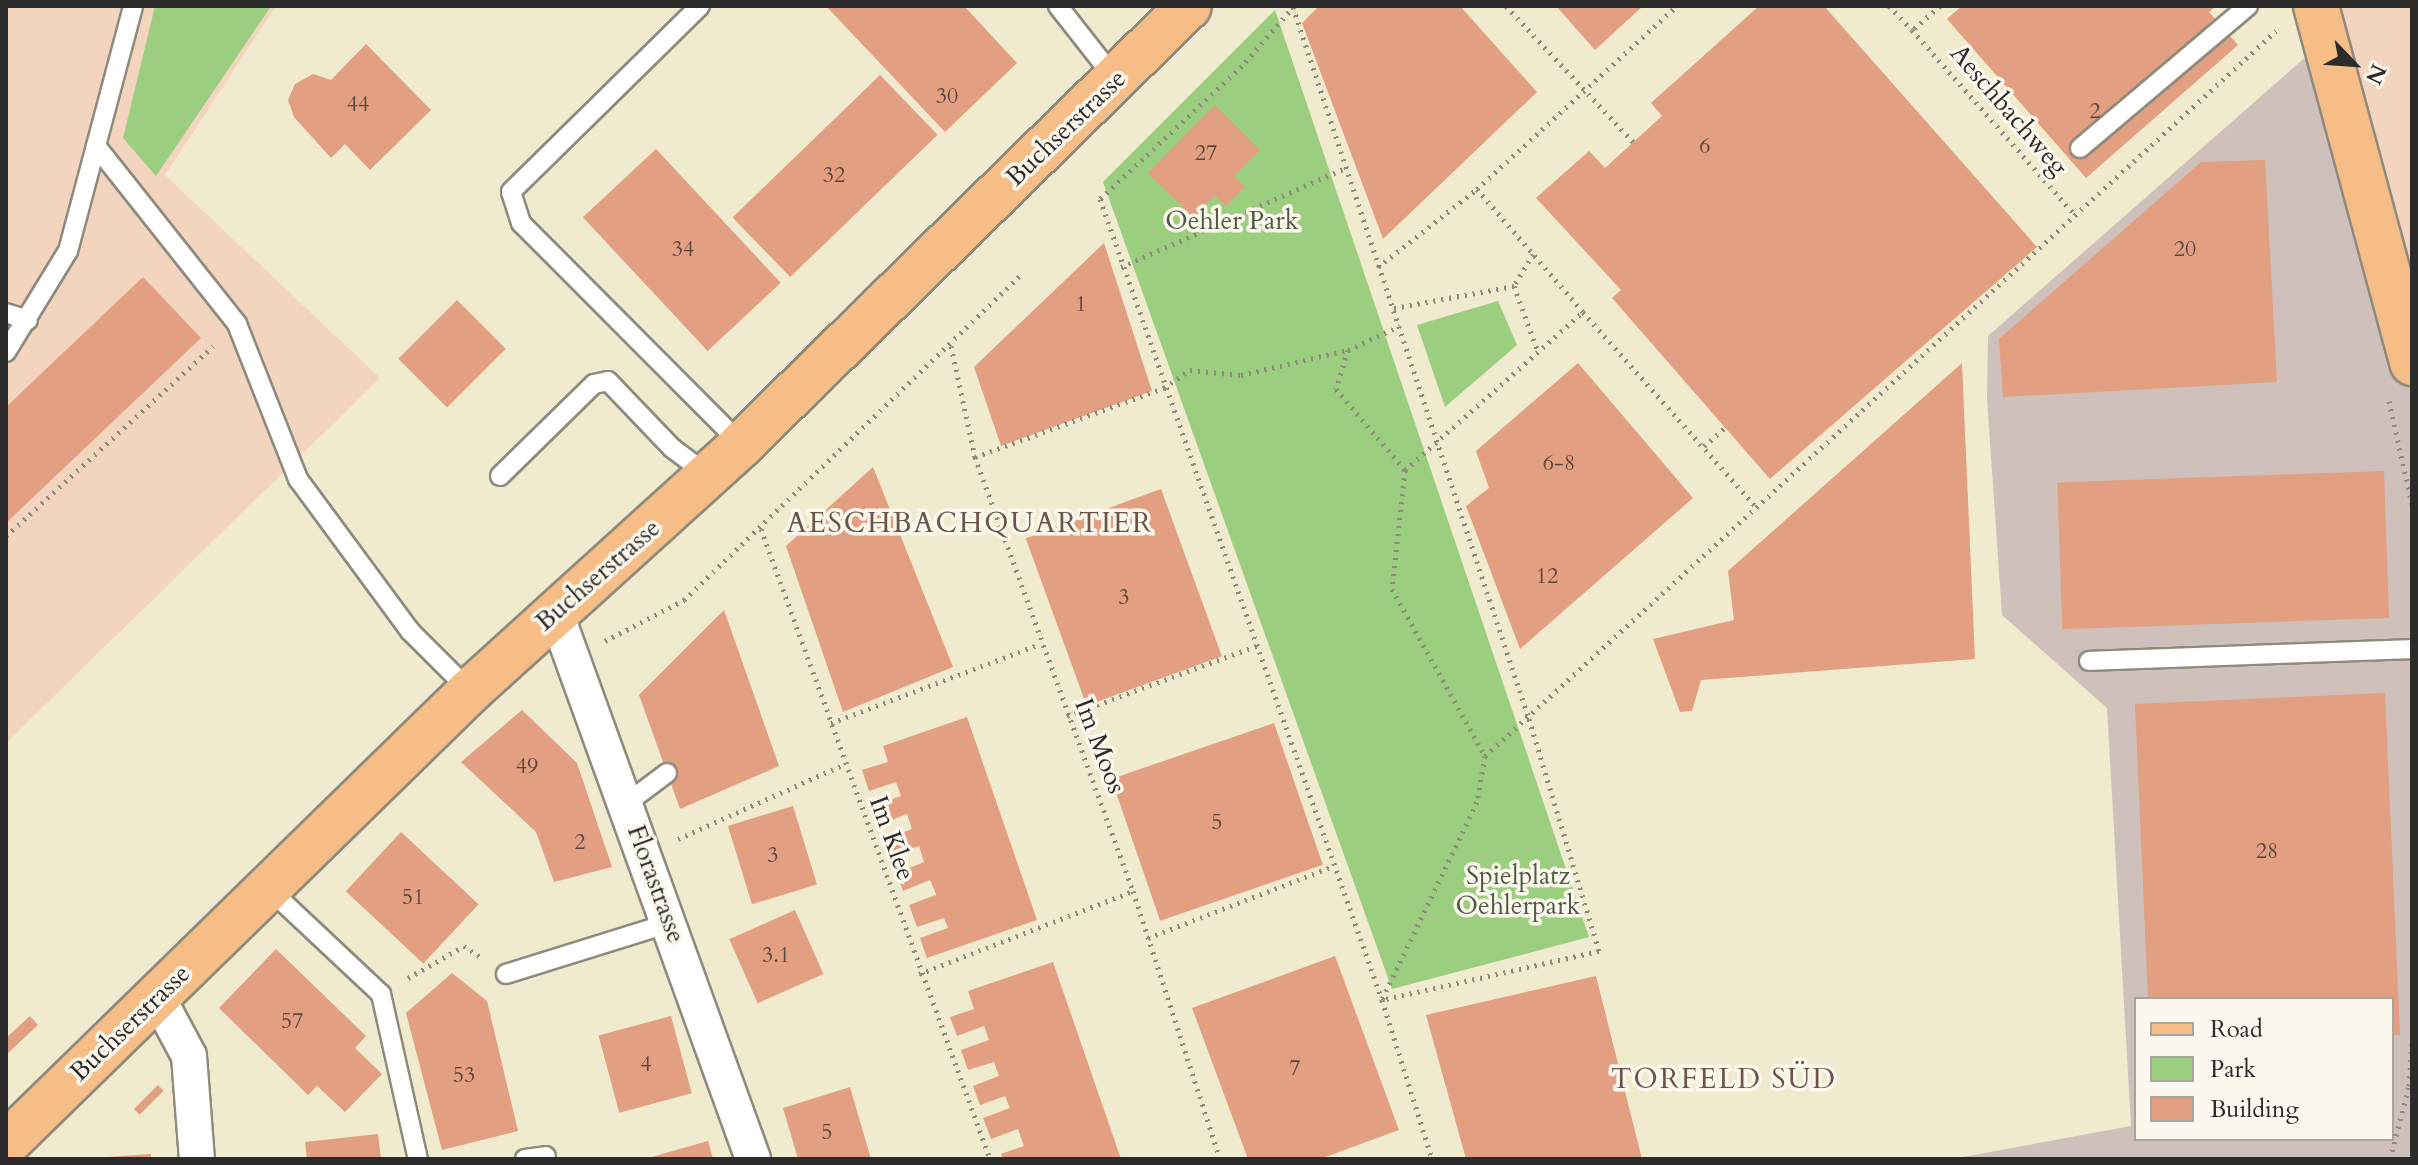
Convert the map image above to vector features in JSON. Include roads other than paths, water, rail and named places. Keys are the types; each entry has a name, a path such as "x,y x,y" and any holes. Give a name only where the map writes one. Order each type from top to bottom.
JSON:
{"main road":[{"name":"Buchserstrasse","path":"6,1144 470,691 555,611 632,548 741,445 1189,6"},
{"path":"2301,14 2412,363"}],"street":[{"name":"Florastrasse","path":"555,611 646,853 753,1159"},
{"path":"157,996 189,1056 197,1159"}],"lane":[{"path":"6,352 68,251 133,6"},
{"path":"700,6 511,192 521,223 741,445"},
{"path":"1058,6 1116,80"},
{"path":"2080,148 2248,6"},
{"path":"96,146 237,324 298,479 410,631 470,691"},
{"path":"6,313 28,320"},
{"path":"500,476 594,384 608,381 672,448 708,475"},
{"path":"2089,661 2412,649"},
{"path":"627,803 667,773"},
{"path":"268,888 381,994 418,1159"},
{"path":"506,974 670,923"},
{"path":"525,1159 546,1156"}],"district":[{"name":"AESCHBACHQUARTIER","path":"970,523"},
{"name":"TORFELD SÜD","path":"1724,1079"}],"park label":[{"name":"Oehler Park","path":"1232,221"},
{"name":"Spielplatz Oehlerpark","path":"1518,891"}]}
